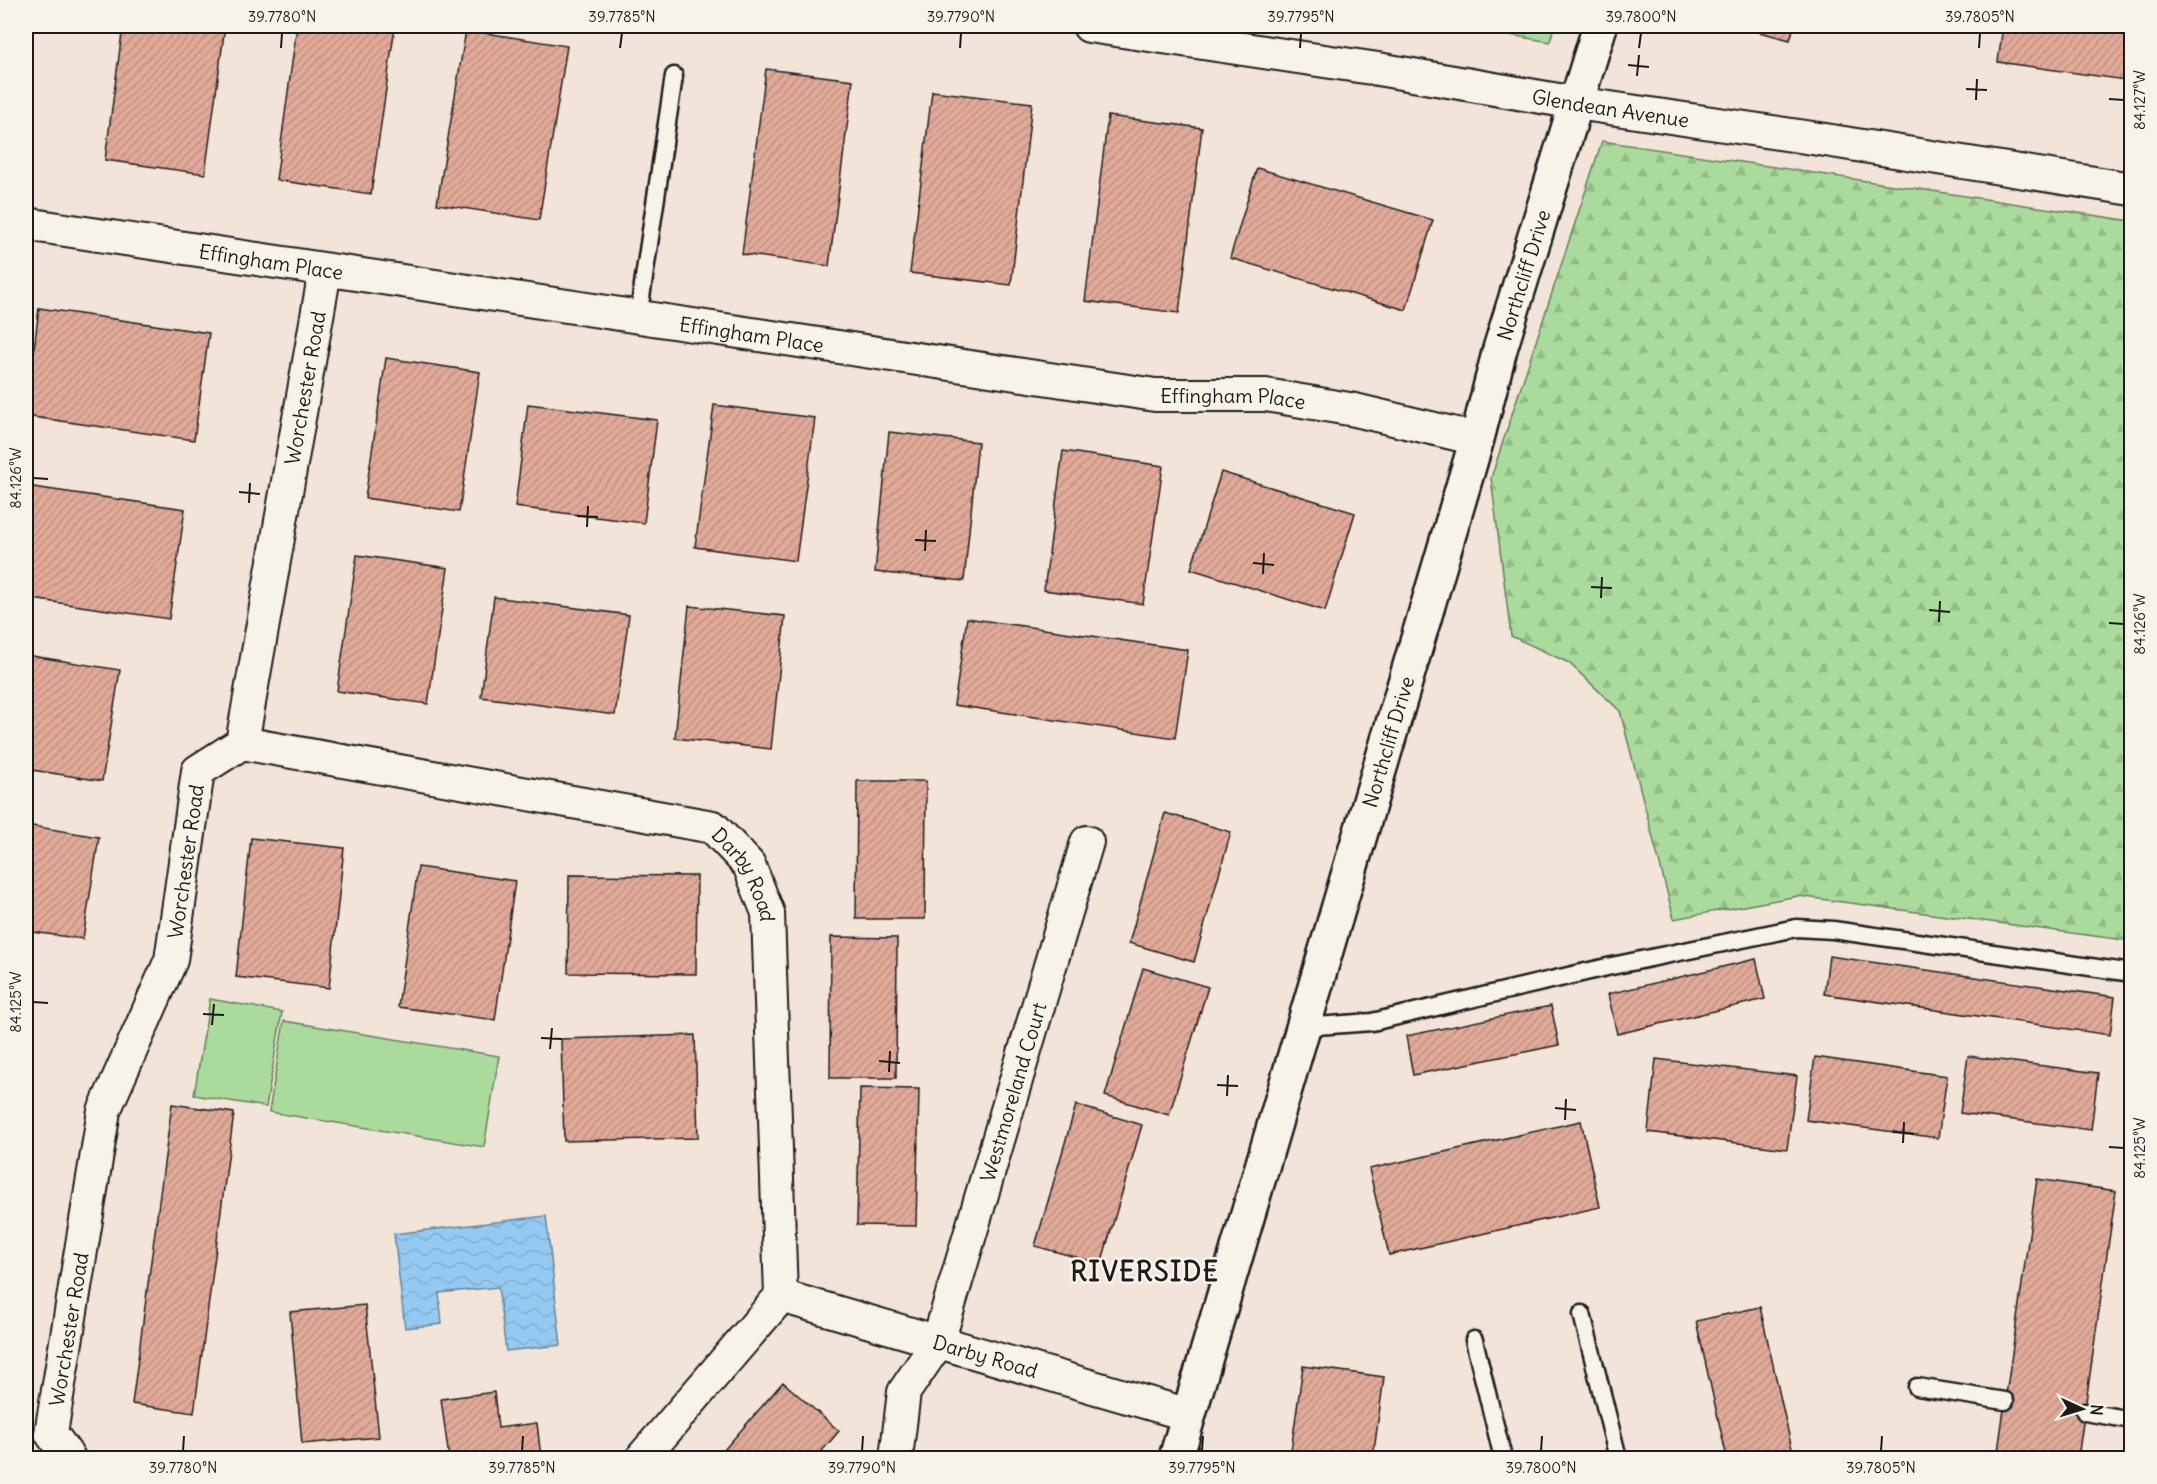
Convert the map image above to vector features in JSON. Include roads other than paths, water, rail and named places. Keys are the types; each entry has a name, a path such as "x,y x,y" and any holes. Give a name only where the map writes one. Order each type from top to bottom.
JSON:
{"street":[{"name":"Glendean Avenue","path":"1089,26 1378,69 1576,104 1819,139 2132,189"},
{"name":"Northcliff Drive","path":"1176,1458 1477,439 1500,349 1600,26"},
{"name":"Effingham Place","path":"26,224 1155,395 1266,395 1355,410 1477,439"},
{"name":"Worchester Road","path":"69,1458 51,1433 104,1111 171,960 198,771 242,743 325,271"},
{"name":"Darby Road","path":"242,743 713,827 750,865 768,913 781,1296 1189,1415"},
{"name":"Westmoreland Court","path":"896,1458 903,1392 938,1342 1087,842"},
{"path":"642,1458 781,1296"}],"lane":[{"path":"638,318 674,76"},
{"path":"1303,1027 1372,1022 1607,967 1796,928 1833,930 2132,974"},
{"path":"1582,1314 1618,1458"},
{"path":"1474,1340 1503,1458"},
{"path":"1917,1387 2005,1401"},
{"path":"2085,1412 2132,1420"}],"water":[{"path":"546,1216 561,1345 506,1351 498,1287 439,1293 442,1324 405,1328 394,1234"}],"district":[{"name":"RIVERSIDE","path":"1145,1271"}]}
